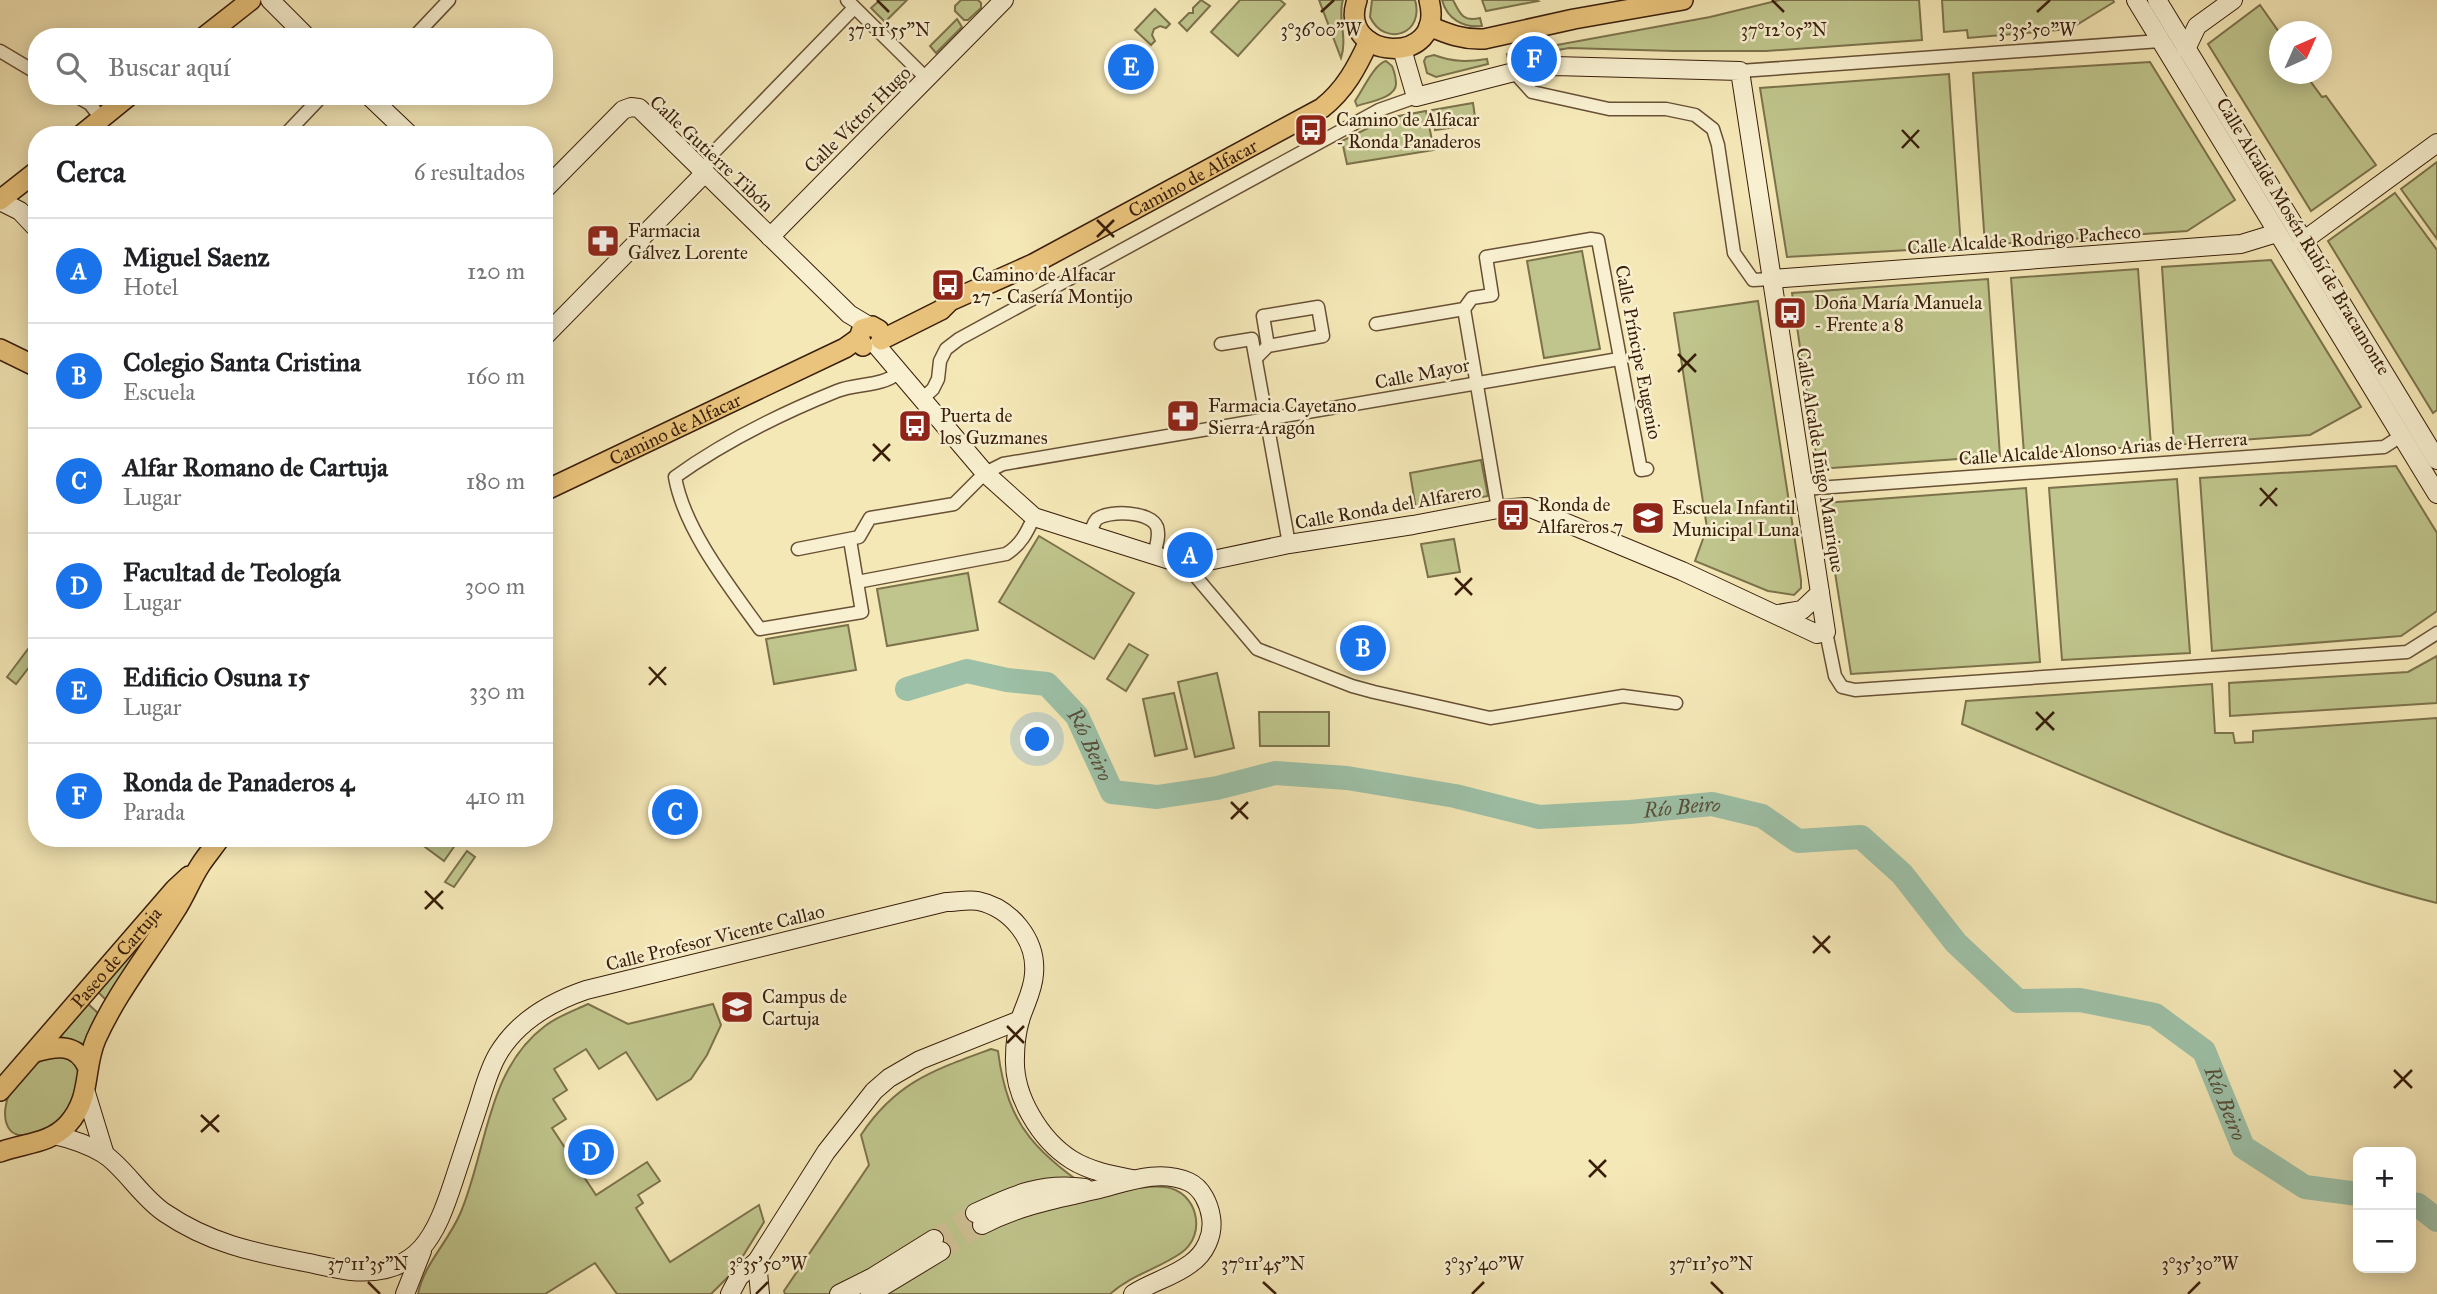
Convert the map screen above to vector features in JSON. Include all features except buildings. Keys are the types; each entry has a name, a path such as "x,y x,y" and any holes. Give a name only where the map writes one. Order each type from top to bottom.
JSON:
{"main road":[{"path":"215,28 251,0"},
{"path":"1357,0 1357,25 1369,41 1379,47 1402,49 1418,41 1429,26 1432,8 1429,0"},
{"path":"1429,26 1452,36 1470,40 1484,39 1574,19 1683,0"},
{"name":"Camino de Alfacar","path":"553,487 874,344 941,310 950,301 1033,264 1322,108 1335,98 1356,71 1369,41"},
{"path":"92,126 118,105"},
{"path":"0,201 28,178"},
{"path":"0,349 28,363"},
{"name":"Paseo de Cartuja","path":"0,1133 9,1150 54,1135 71,1121 86,1093 87,1066 96,1039 214,847"},
{"name":"Paseo de Cartuja","path":"0,1091 175,889 200,866"},
{"path":"35,1052 71,1048 83,1058 87,1066"}],"street":[{"path":"270,0 298,28"},
{"path":"423,28 450,0"},
{"name":"Calle Víctor Hugo","path":"770,237 1004,0"},
{"name":"Calle Alcalde Mosén Rubí de Bracamonte","path":"2136,0 2437,494"},
{"name":"Calle Alcalde Mosén Rubí de Bracamonte","path":"2157,0 2303,241 2431,435 2437,460"},
{"path":"2186,49 2197,26 2233,0"},
{"path":"553,328 704,172 714,152 856,5 926,78"},
{"path":"2172,26 2197,26"},
{"path":"921,400 939,379 940,361 946,349 959,340 1378,110 1416,97 1514,72 1554,66 1740,71 2160,41"},
{"path":"1402,49 1416,97"},
{"path":"0,51 28,68"},
{"name":"Calle Alcalde Iñigo Manrique","path":"1740,71 1826,632 1835,676 1842,687 1855,690 2407,652 2437,633"},
{"path":"1514,72 1532,92 1609,110 1666,109 1695,115 1713,129 1718,145 1734,253 1753,280 1772,279"},
{"path":"91,105 101,118"},
{"path":"294,126 313,105"},
{"path":"378,105 401,126"},
{"name":"Calle Gutierre Tibón","path":"553,181 623,110 639,108 851,316 874,344"},
{"path":"2303,241 2437,143"},
{"path":"16,187 20,211"},
{"path":"0,201 20,211 28,219"},
{"name":"Calle Alcalde Rodrigo Pacheco","path":"1772,279 2241,244 2277,233"},
{"name":"Calle Príncipe Eugenio","path":"1464,309 1472,298 1492,295 1486,257 1598,240 1619,359 1644,470"},
{"path":"1256,358 1268,346 1323,336 1318,307 1263,316 1268,346"},
{"path":"1376,324 1464,309 1497,509"},
{"path":"1221,345 1252,339 1289,544"},
{"path":"874,344 985,473 1034,517 1179,563 1194,564 1197,578 1257,649 1352,686 1490,718 1623,696 1676,702"},
{"name":"Camino de Alfacar","path":"857,582 862,612 760,629 715,564 679,498 675,477 729,441 840,390 890,380 874,344"},
{"name":"Calle Mayor","path":"985,473 1003,464 1619,359"},
{"name":"Calle Alcalde Alonso Arias de Herrera","path":"1804,489 2384,447 2401,436"},
{"path":"798,549 859,537 870,518 954,504 985,473"},
{"name":"Calle Ronda del Alfarero","path":"1194,564 1289,544 1497,509 1528,507 1682,570 1817,634 1826,632"},
{"path":"1090,534 1098,518 1132,513 1152,521 1157,526 1154,555"},
{"path":"850,540 857,582 1006,554 1024,538 1034,517"},
{"path":"1778,614 1802,610 1820,593"},
{"name":"Calle Profesor Vicente Callao","path":"54,1135 72,1139 106,1155 162,1212 213,1241 244,1250 351,1271 394,1268 425,1245 440,1223 486,1081 498,1054 537,1013 564,998 586,990 946,902 975,900 998,907 1014,920 1026,937 1033,954 1034,973 1029,1000 1020,1020 1014,1059 1017,1082 1027,1107 1046,1137 1071,1159 1101,1173 1132,1179"},
{"path":"730,1294 739,1277 757,1261 843,1127 874,1091 889,1077 920,1060 1020,1020"},
{"name":"Calle Profesor Vicente Callao","path":"86,1093 106,1155"},
{"path":"978,1219 1132,1179 1174,1177 1192,1183 1204,1196 1212,1222 1210,1238 1202,1253 1191,1264 1133,1294"},
{"path":"403,1294 425,1245"},
{"path":"839,1294 937,1245 870,1294"},
{"path":"757,1261 760,1294"},
{"path":"377,1270 390,1277 403,1294"}],"green space":[{"path":"880,0 907,0 885,22 871,8"},
{"path":"961,0 978,0 981,8 968,20 964,20 955,11 955,6"},
{"path":"1201,0 1210,6 1187,31 1179,23 1189,13 1193,13 1193,8"},
{"path":"1240,0 1280,0 1285,4 1238,56 1211,32"},
{"path":"1319,0 1343,0 1341,58"},
{"path":"1372,0 1415,0 1417,12 1414,21 1402,33 1385,32 1377,27 1370,17"},
{"path":"1442,0 1453,0 1463,16 1470,19 1480,18 1482,26 1457,21 1444,7"},
{"path":"1482,0 1536,0 1538,1 1486,11"},
{"path":"1780,0 1919,0 1922,40 1766,51 1569,48 1508,59 1507,54 1710,17"},
{"path":"1942,0 2114,2 2070,29 1968,38 1967,30 1944,32"},
{"path":"2260,5 2271,21 2269,21 2269,84 2312,84 2322,97 2326,96 2376,165 2311,211 2208,44"},
{"path":"1155,9 1170,24 1166,28 1160,26 1154,29 1152,35 1155,41 1151,45 1135,30"},
{"path":"957,19 962,27 936,53 930,46"},
{"path":"1434,55 1460,61 1487,59 1488,64 1436,77 1427,73 1424,61 1426,57"},
{"path":"1386,61 1392,66 1395,89 1387,96 1357,106 1355,101 1369,78 1377,67"},
{"path":"2150,62 2235,200 2187,231 1985,245 1973,73"},
{"path":"1949,74 1961,247 1787,257 1760,88"},
{"path":"1473,103 1476,124 1435,130 1432,110"},
{"path":"1426,111 1434,150 1347,164 1342,141 1388,118"},
{"path":"2437,162 2437,239 2401,189"},
{"path":"2395,193 2437,250 2437,410 2433,413 2328,241"},
{"path":"1582,251 1600,349 1544,358 1527,261"},
{"path":"2271,260 2361,407 2310,435 2174,445 2162,267"},
{"path":"2138,269 2151,446 2024,454 2011,278"},
{"path":"1988,279 2000,456 1818,469 1792,293"},
{"path":"1758,301 1801,580 1801,588 1794,595 1768,591 1695,561 1707,528 1674,313"},
{"path":"1481,460 1488,496 1416,509 1410,473"},
{"path":"2396,466 2437,533 2437,611 2401,636 2212,651 2200,478"},
{"path":"2177,479 2190,653 2062,660 2049,488"},
{"path":"2026,488 2040,662 1851,674 1824,503"},
{"path":"1039,536 1134,593 1094,659 999,602"},
{"path":"1454,539 1460,572 1428,577 1421,544"},
{"path":"968,573 978,630 887,646 877,589"},
{"path":"848,625 856,670 774,684 766,639"},
{"path":"1129,644 1148,655 1126,691 1107,679"},
{"path":"28,649 28,669 16,684 7,677"},
{"path":"2437,656 2437,703 2230,716 2229,683 2408,672"},
{"path":"1217,673 1234,748 1195,757 1178,682"},
{"path":"2212,684 2215,733 2233,733 2235,743 2253,742 2253,731 2437,718 2437,903 2356,880 2250,843 1962,724 1966,701"},
{"path":"1174,693 1187,749 1155,756 1143,699"},
{"path":"1259,712 1329,712 1329,746 1260,746"},
{"path":"425,847 454,847 444,861"},
{"path":"467,851 475,857 454,887 445,882"},
{"path":"141,940 146,944 108,1002 96,990"},
{"path":"86,1002 99,1014 86,1045 58,1036"},
{"path":"588,1004 628,1024 713,1004 721,1025 707,1055 691,1079 657,1100 626,1052 599,1069 586,1049 554,1069 567,1090 553,1099 566,1119 552,1128 596,1195 647,1162 660,1181 638,1195 643,1203 636,1208 670,1262 759,1205 764,1222 733,1272 711,1294 617,1294 595,1263 545,1294 418,1294 425,1273 460,1214 490,1113 511,1065 526,1044 545,1026"},
{"path":"991,1049 998,1051 1003,1078 1019,1121 1044,1153 1100,1197 1149,1187 1176,1190 1185,1196 1195,1214 1196,1225 1189,1245 1172,1259 1110,1294 785,1294 784,1291 869,1165 861,1135 874,1117 902,1090 918,1080"},
{"path":"61,1056 70,1059 78,1074 72,1102 61,1117 45,1129 23,1135 16,1134 10,1130 5,1117 7,1100 14,1085 35,1064"}],"waterway":[{"name":"Río Beiro","path":"907,689 967,671 1007,680 1047,684 1077,716 1112,792 1157,797 1217,788 1275,773 1347,778 1455,796 1539,817 1712,804 1762,816 1798,841 1861,837 1902,874 1956,943 2018,1001 2080,1000 2155,1015 2204,1051 2243,1147 2305,1187 2353,1193"},
{"name":"Río Beiro","path":"2416,1205 2437,1220"}],"tunnel":[{"path":"934,1239 975,1213"},
{"path":"941,1251 982,1225"}],"place":[{"name":"Ronda de Panaderos 4","path":"1534,59"},
{"name":"Edificio Osuna 15","path":"1131,67"},
{"name":"Camino de Alfacar - Ronda Panaderos","path":"1311,130"},
{"name":"Farmacia Gálvez Lorente","path":"603,241"},
{"name":"Camino de Alfacar 27 - Casería Montijo","path":"948,285"},
{"name":"Doña María Manuela - Frente a 8","path":"1790,313"},
{"name":"Farmacia Cayetano Sierra Aragón","path":"1183,416"},
{"name":"Puerta de los Guzmanes","path":"915,426"},
{"name":"Ronda de Alfareros 7","path":"1513,515"},
{"name":"Escuela Infantil Municipal Luna","path":"1648,518"},
{"name":"Miguel Saenz","path":"1190,555"},
{"name":"Colegio Santa Cristina","path":"1363,648"},
{"name":"Alfar Romano de Cartuja","path":"675,812"},
{"name":"Campus de Cartuja","path":"737,1007"},
{"name":"Facultad de Teología","path":"591,1152"}]}
